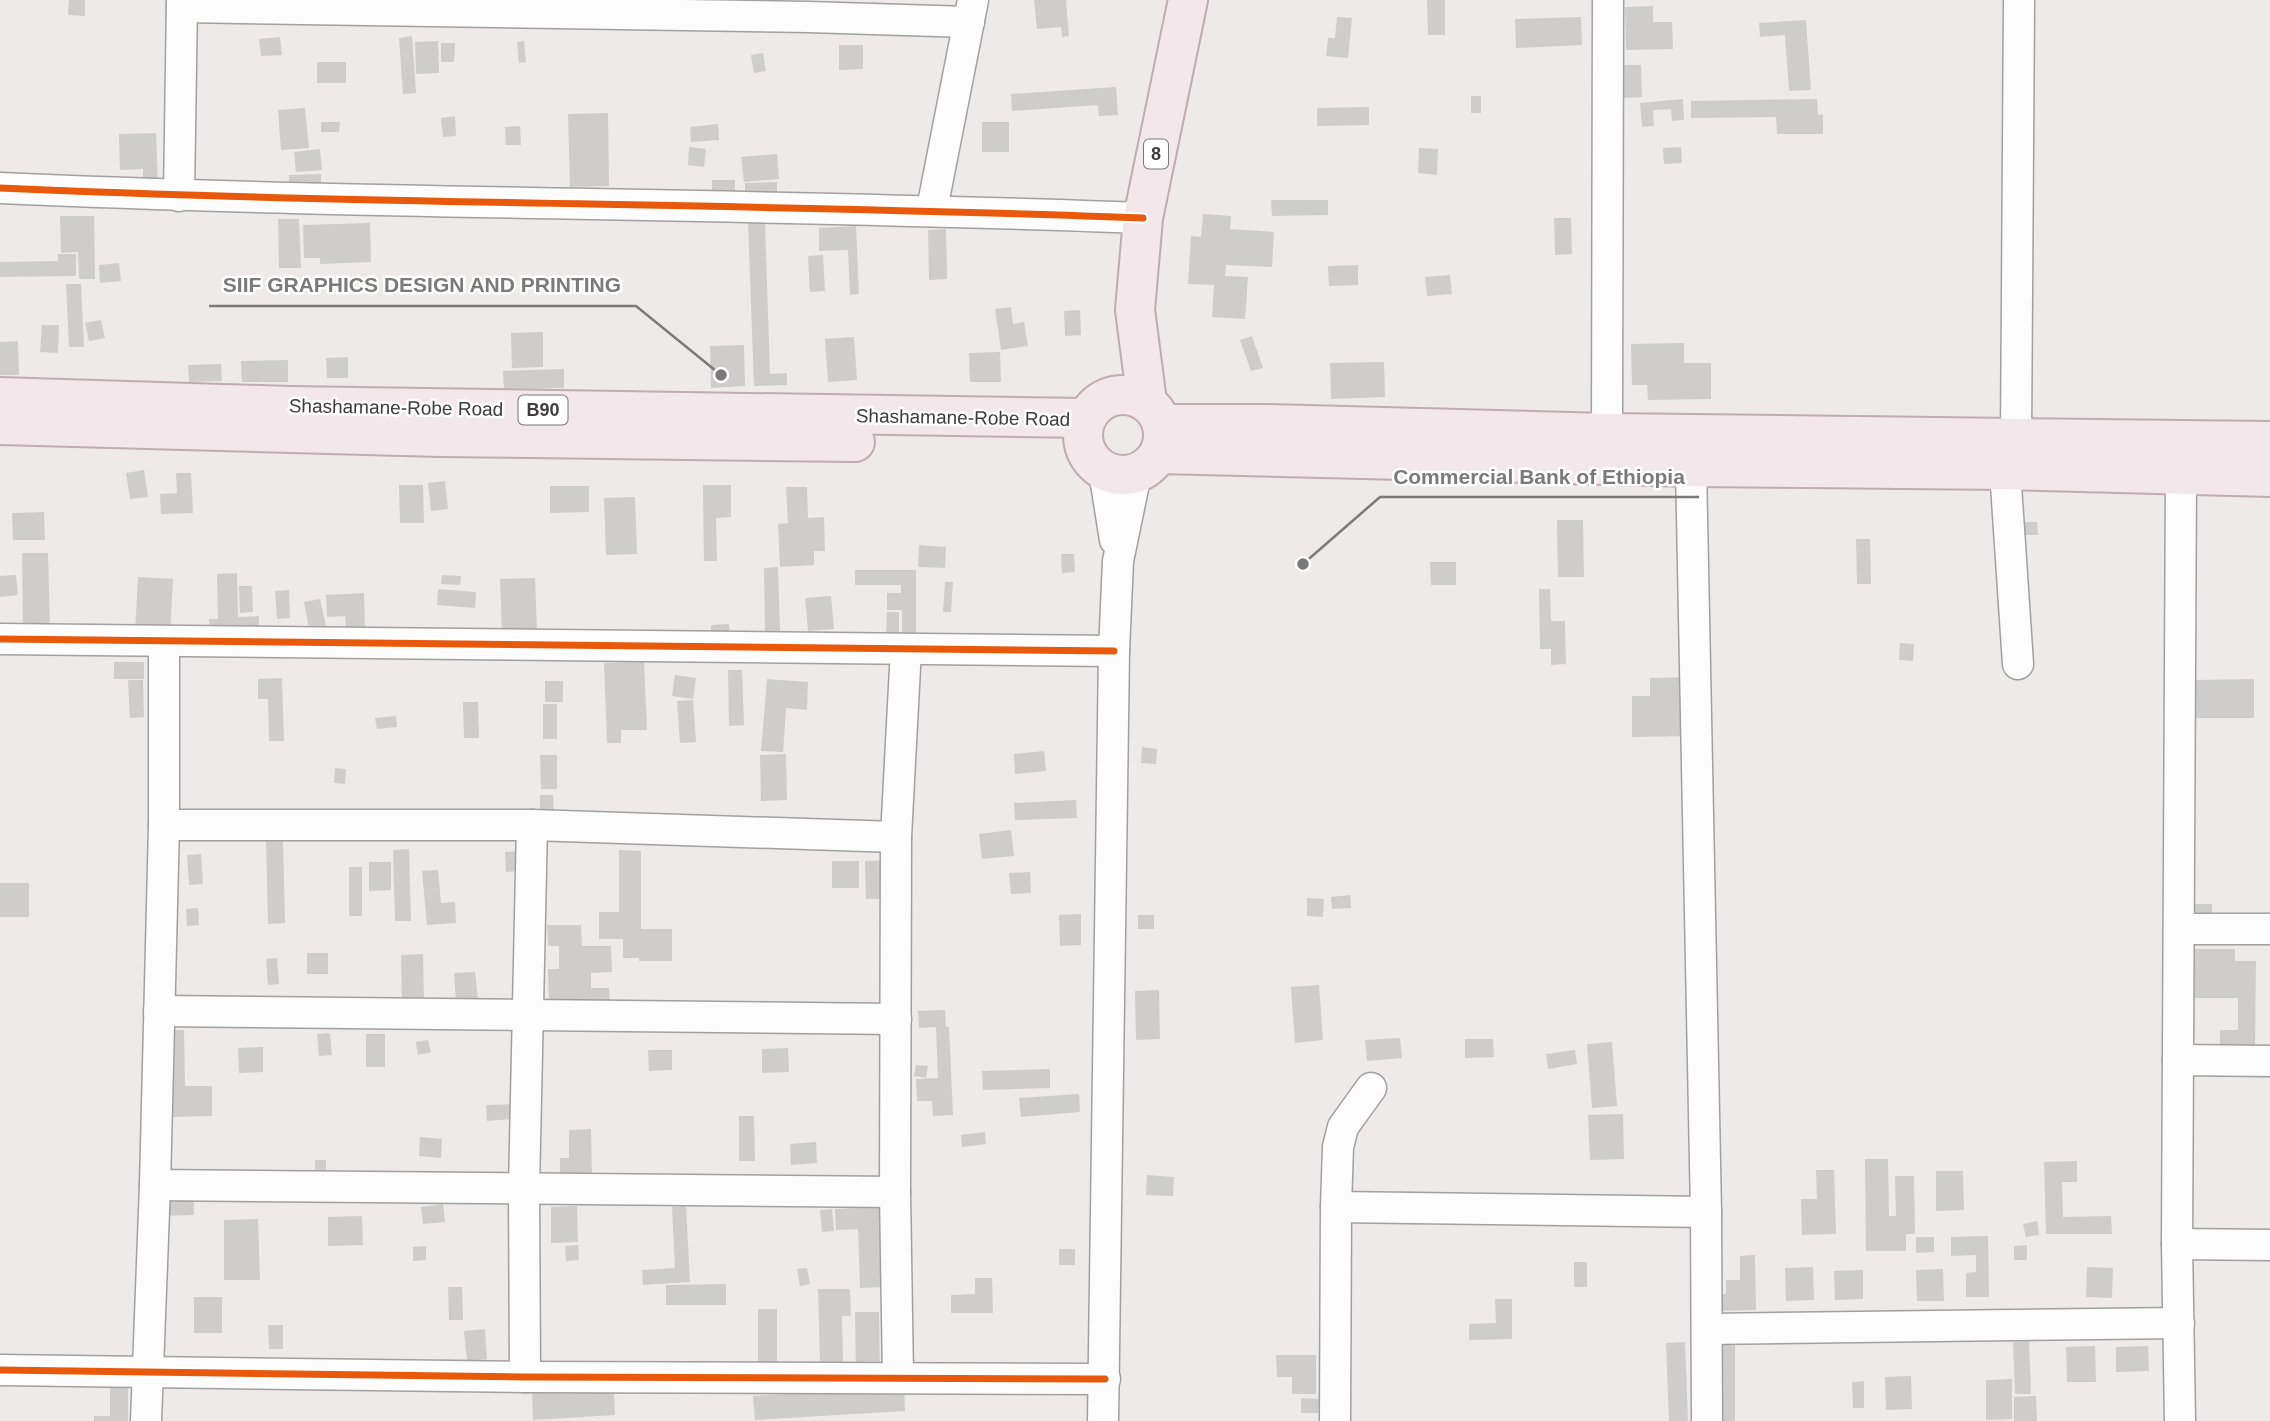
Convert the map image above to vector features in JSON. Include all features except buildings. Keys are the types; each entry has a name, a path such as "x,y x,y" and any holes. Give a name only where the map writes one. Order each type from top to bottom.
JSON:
{"main road":[{"name":"8","path":"1123,436 1143,218 1188,0"},
{"name":"Shashamane-Robe Road","path":"0,397 1123,436"},
{"name":"Shashamane-Robe Road","path":"0,425 440,437 1123,436"},
{"path":"1123,436 1607,433 2010,454 2181,474 2270,477"},
{"path":"1123,436 1691,467 2270,441"}],"street":[{"path":"1607,433 1608,0"},
{"path":"2018,664 2010,454 2019,0"},
{"path":"179,197 182,4 971,11 932,209"},
{"path":"0,188 179,197 932,209 1143,218"},
{"path":"1103,1421 1114,651 1123,436"},
{"path":"1691,467 1706,1212 1707,1421"},
{"path":"2180,1421 2177,1244 2181,474"},
{"path":"0,639 164,643 1114,651"},
{"path":"146,1421 164,825 164,643"},
{"path":"898,1377 895,837 906,649"},
{"path":"164,825 531,825 895,837"},
{"path":"525,1377 524,1188 531,825"},
{"path":"2179,929 2270,929"},
{"path":"159,1011 896,1019"},
{"path":"2178,1060 2270,1061"},
{"path":"1335,1421 1338,1147 1343,1127 1371,1088"},
{"path":"155,1185 895,1192"},
{"path":"1336,1207 1706,1212"},
{"path":"2177,1244 2270,1245"},
{"path":"1707,1329 2179,1323"},
{"path":"0,1370 525,1377 1105,1379"}],"cycle path":[{"path":"0,188 286,198 857,209 1143,218"},
{"path":"0,639 1114,651"},
{"path":"0,1370 525,1377 1105,1379"}],"place":[{"name":"SIIF GRAPHICS DESIGN AND PRINTING","path":"721,375"},
{"name":"Commercial Bank of Ethiopia","path":"1303,564"}]}
